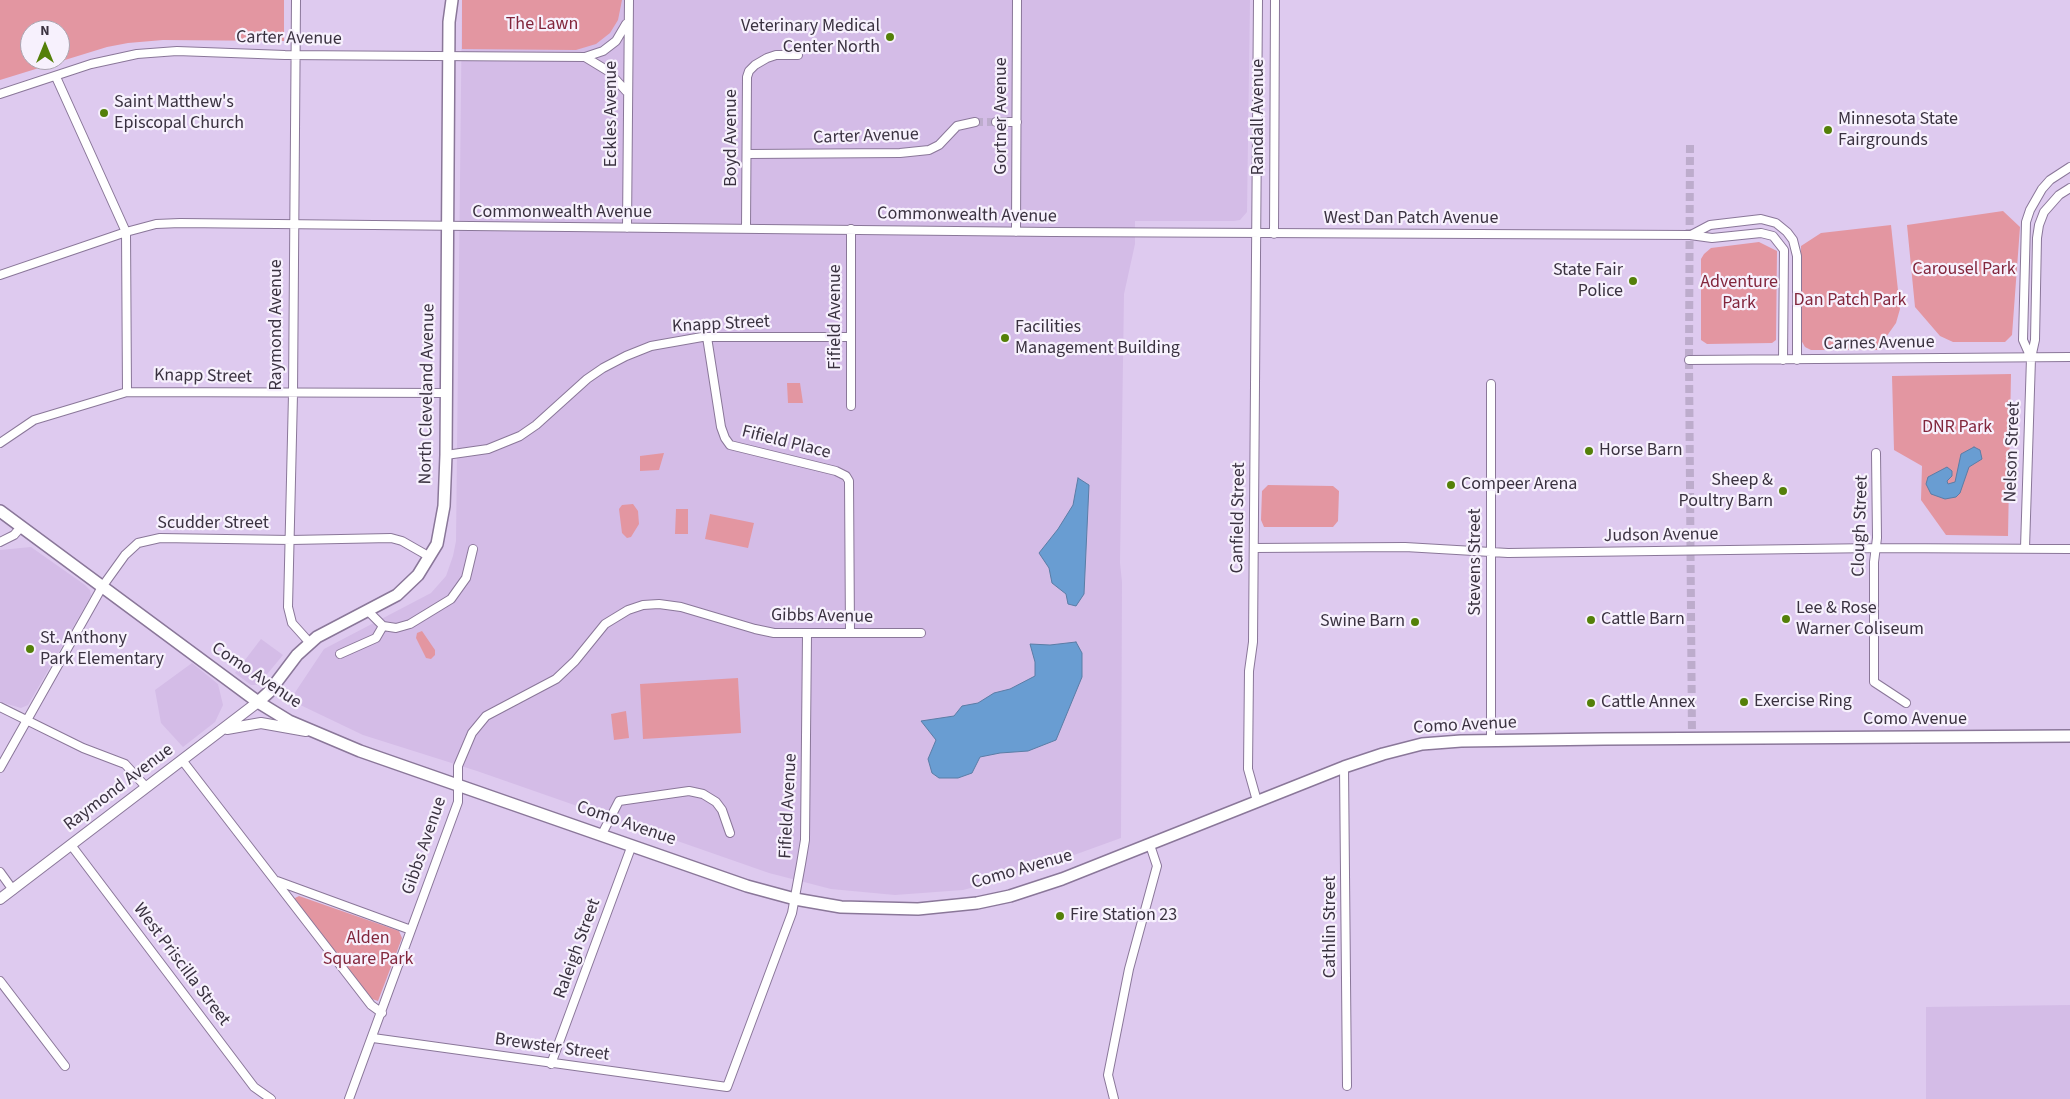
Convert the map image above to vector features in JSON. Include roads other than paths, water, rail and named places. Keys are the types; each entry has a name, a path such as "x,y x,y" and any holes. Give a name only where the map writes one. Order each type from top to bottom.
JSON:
{"main road":[{"name":"North Cleveland Avenue","path":"258,702 269,692 310,643 341,624 397,595 418,575 430,557 442,524 446,455 449,55 452,0"},
{"name":"Como Avenue","path":"0,511 258,702 290,721 360,751 747,886 795,899 841,907 889,910 977,903 1032,890 1344,767 1422,744 1491,741 2070,736"}],"street":[{"name":"Raymond Avenue","path":"296,0 293,394 288,613 300,634 310,643"},
{"name":"Eckles Avenue","path":"627,228 626,92 629,0"},
{"name":"Gortner Avenue","path":"1016,232 1018,0"},
{"name":"Randall Avenue","path":"1256,234 1258,0"},
{"name":"Randall Avenue","path":"1274,234 1275,0"},
{"name":"Carter Avenue","path":"0,94 91,64 137,54 177,51 585,57 604,52 616,41 628,22"},
{"name":"Boyd Avenue","path":"746,228 747,77 749,71 755,65 776,55 798,55"},
{"path":"585,57 608,71 626,92"},
{"path":"56,77 126,232 127,392"},
{"name":"Carter Avenue","path":"747,154 900,153 929,150 939,145 956,126 975,122"},
{"path":"996,122 1017,122"},
{"name":"Nelson Street","path":"2031,358 2023,340 2026,222 2030,210 2042,189 2060,172 2070,167"},
{"name":"Nelson Street","path":"2025,548 2031,358 2035,340 2039,225 2051,203 2070,188"},
{"name":"West Dan Patch Avenue","path":"1690,235 1710,225 1754,220 1769,220 1782,227 1793,240 1797,256 1797,360"},
{"name":"Commonwealth Avenue","path":"0,275 126,232 156,224 180,223 1132,232"},
{"name":"Fifield Avenue","path":"851,229 851,406"},
{"name":"West Dan Patch Avenue","path":"1132,232 1690,235 1712,238 1761,233 1773,236 1782,244 1785,256 1783,360"},
{"name":"Canfield Street","path":"1256,234 1253,642 1249,671 1248,769 1257,801"},
{"name":"Knapp Street","path":"446,455 488,449 520,436 536,425 587,379 626,356 668,341 707,337 850,337"},
{"name":"Fifield Place","path":"707,337 721,427 724,438 730,445 841,472 848,478 850,484 850,633"},
{"name":"Carnes Avenue","path":"1689,360 2070,358"},
{"name":"Stevens Street","path":"1491,384 1491,741"},
{"name":"Knapp Street","path":"0,443 34,420 127,392 446,393"},
{"name":"Clough Street","path":"1876,453 1874,682 1906,703"},
{"path":"0,542 14,535 21,527"},
{"name":"Scudder Street","path":"0,768 102,587 130,548 146,539 291,540 391,538 402,541 430,557"},
{"name":"Judson Avenue","path":"1254,548 1405,547 1490,552 1666,552 1876,548 2070,549"},
{"path":"368,611 383,626 396,628 410,624 451,599 466,578 474,549"},
{"name":"Gibbs Avenue","path":"349,1099 373,1038 458,802 458,766 472,733 481,721 498,708 556,679 575,661 601,628 628,610 652,604 673,605 755,630 774,633 921,633"},
{"path":"340,654 376,638 383,626"},
{"name":"Fifield Avenue","path":"727,1087 792,913 795,899 805,840 807,634"},
{"name":"Raymond Avenue","path":"0,900 258,702"},
{"path":"0,707 27,718 83,748 125,764 146,787"},
{"path":"219,732 241,725 261,723 314,732"},
{"path":"182,760 371,1005 382,1013"},
{"name":"Cathlin Street","path":"1344,767 1347,1086"},
{"path":"602,834 619,802 689,791 703,794 716,802 722,810 730,833"},
{"name":"West Priscilla Street","path":"71,845 254,1087 271,1099"},
{"name":"Raleigh Street","path":"551,1064 632,845"},
{"path":"1114,1099 1108,1075 1129,969 1157,866 1150,845"},
{"path":"0,872 13,890"},
{"path":"275,881 411,930"},
{"path":"0,981 65,1066"},
{"name":"Brewster Street","path":"373,1038 727,1087"}],"water":[{"path":"1974,447 1980,450 1982,459 1969,467 1960,493 1956,497 1945,499 1931,494 1926,484 1928,477 1947,467 1952,471 1952,476 1947,481 1948,484 1955,482 1961,454"},
{"path":"1078,478 1089,485 1084,594 1076,606 1068,604 1066,594 1052,583 1049,568 1039,553 1058,529 1073,505"},
{"path":"1076,642 1082,653 1082,677 1056,740 1028,751 980,757 972,773 958,778 939,778 932,773 928,759 936,740 921,721 954,716 962,706 978,703 994,693 1010,689 1035,676 1035,662 1030,644 1050,645"}],"tunnel":[{"path":"975,122 996,122"},
{"path":"1690,145 1689,360 1692,738"}],"place":[{"name":"Veterinary Medical Center North","path":"890,37"},
{"name":"Saint Matthew's Episcopal Church","path":"104,113"},
{"name":"Minnesota State Fairgrounds","path":"1828,130"},
{"name":"State Fair Police","path":"1633,281"},
{"name":"Facilities Management Building","path":"1005,338"},
{"name":"Horse Barn","path":"1589,451"},
{"name":"Compeer Arena","path":"1451,485"},
{"name":"Sheep & Poultry Barn","path":"1783,491"},
{"name":"Lee & Rose Warner Coliseum","path":"1786,619"},
{"name":"Cattle Barn","path":"1591,620"},
{"name":"Swine Barn","path":"1415,622"},
{"name":"St. Anthony Park Elementary","path":"30,649"},
{"name":"Exercise Ring","path":"1744,702"},
{"name":"Cattle Annex","path":"1591,703"},
{"name":"Fire Station 23","path":"1060,916"}],"park label":[{"name":"The Lawn","path":"542,25"},
{"name":"Carousel Park","path":"1964,270"},
{"name":"Adventure Park","path":"1739,293"},
{"name":"Dan Patch Park","path":"1850,301"},
{"name":"DNR Park","path":"1957,428"},
{"name":"Alden Square Park","path":"368,950"}]}
